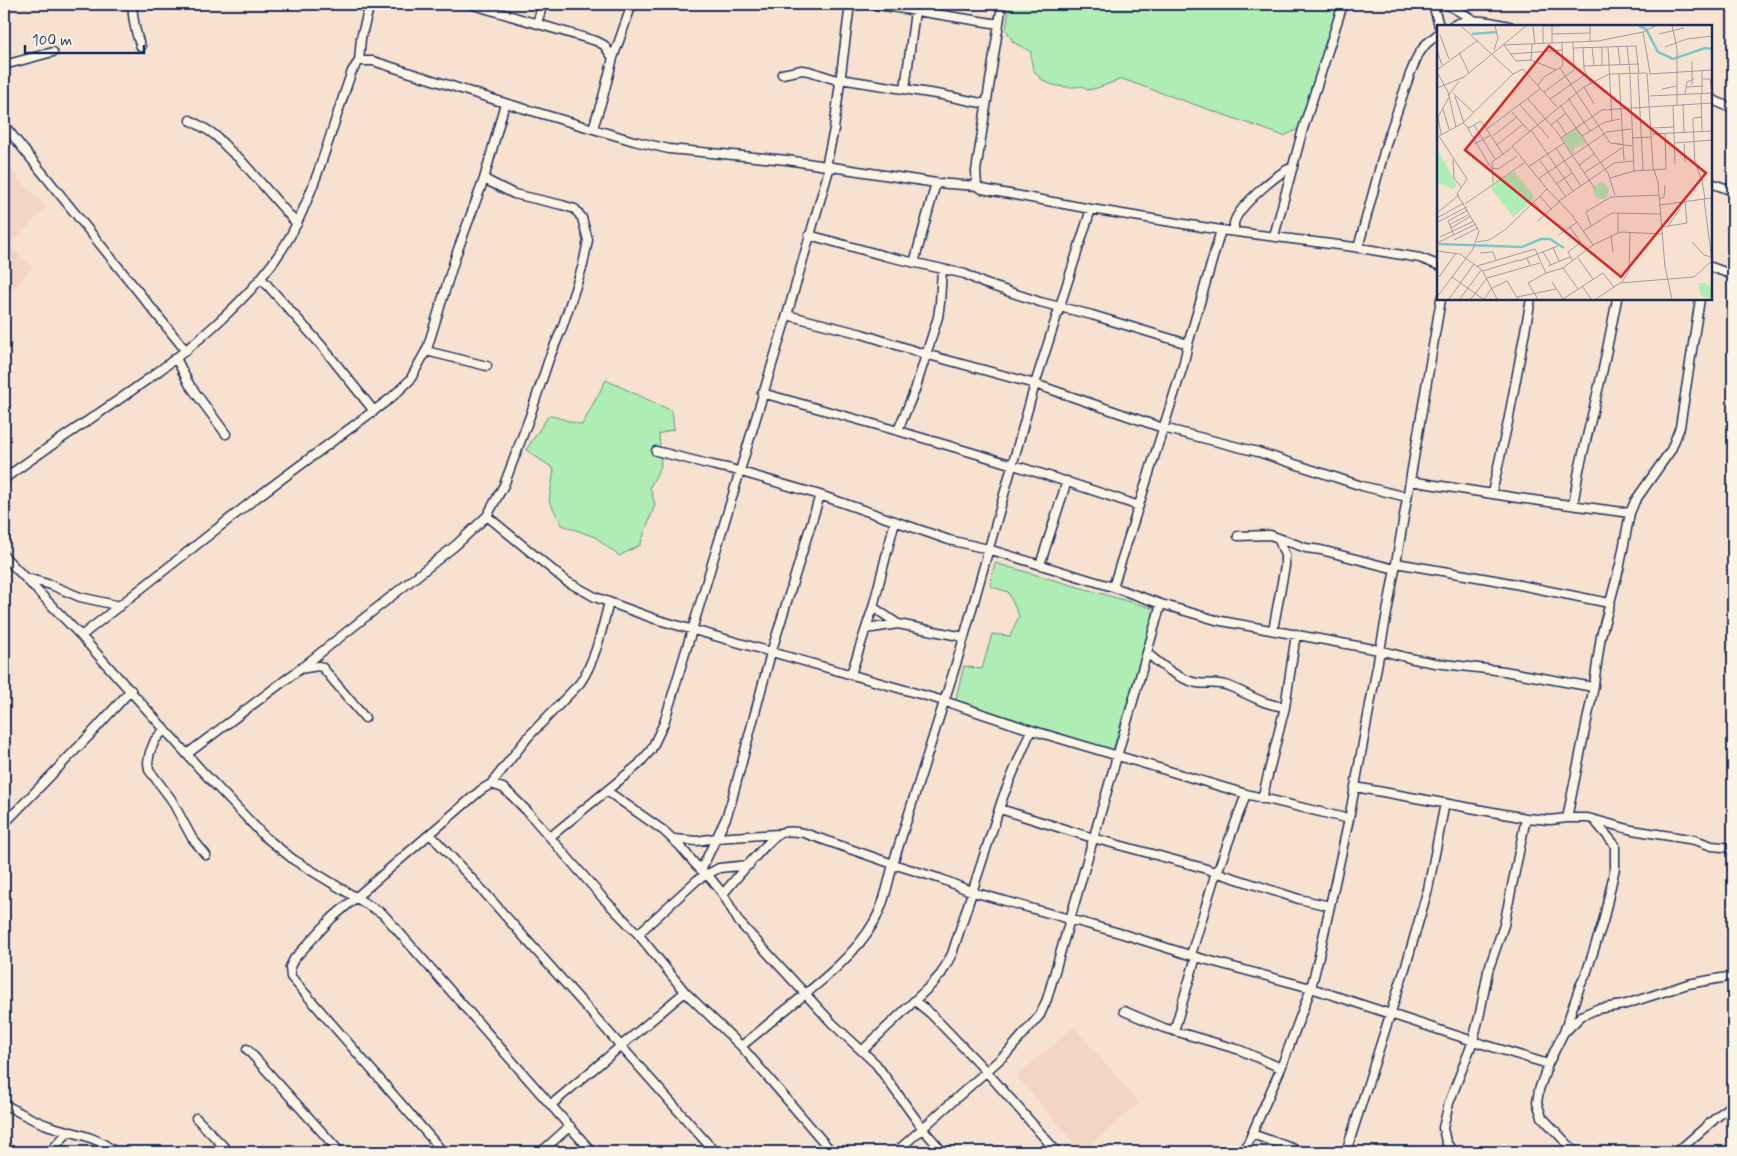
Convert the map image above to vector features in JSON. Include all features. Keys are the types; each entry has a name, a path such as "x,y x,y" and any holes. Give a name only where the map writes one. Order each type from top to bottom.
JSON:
{"street":[{"path":"132,4 133,20 141,47"},
{"path":"4,479 38,453 137,388 186,351 234,308 262,278 297,224 326,150 352,70 359,61 361,38 370,4"},
{"path":"470,4 604,45 613,58"},
{"path":"537,23 543,4"},
{"path":"592,128 603,97 613,58 632,4"},
{"path":"550,837 638,765 651,750 664,722 787,315 828,166 850,4"},
{"path":"872,4 999,24"},
{"path":"977,186 976,172 1002,4"},
{"path":"1274,236 1343,4"},
{"path":"1433,4 1439,25"},
{"path":"1446,4 1475,21"},
{"path":"905,89 915,11"},
{"path":"1454,25 1463,21 1484,21 1505,25"},
{"path":"1358,248 1387,141 1410,74 1418,55 1426,44 1437,35"},
{"path":"4,65 53,52"},
{"path":"359,61 373,61 505,103 634,141 669,149 787,160 936,183 977,186 988,191 1091,209 1221,230 1420,258 1437,265"},
{"path":"782,74 802,70 840,80 942,94 986,104"},
{"path":"1712,99 1733,109"},
{"path":"81,636 256,498 391,398 410,380 426,351 456,254 484,179 505,103"},
{"path":"190,120 206,128 239,158 297,224"},
{"path":"4,125 186,351"},
{"path":"1234,231 1234,223 1262,188 1287,169 1293,167"},
{"path":"187,754 300,669 456,545 487,516 504,485 584,266 588,240 582,218 575,210 562,205 514,194 484,179"},
{"path":"914,263 936,183"},
{"path":"1712,183 1733,191"},
{"path":"740,1046 806,994 853,950 864,938 884,898 964,637 1035,384 1091,209"},
{"path":"1113,587 1183,366 1221,230"},
{"path":"809,235 914,263 965,274 983,283 1040,302 1060,306 1188,344"},
{"path":"1712,267 1733,275"},
{"path":"898,430 915,390 938,317 942,269"},
{"path":"262,278 321,345 374,411"},
{"path":"1244,1152 1281,1068 1311,988 1330,906 1355,787 1441,300"},
{"path":"1492,493 1508,422 1531,300"},
{"path":"1573,505 1617,300"},
{"path":"1567,818 1594,687 1601,636 1620,565 1630,513 1635,501 1671,450 1677,438 1700,300"},
{"path":"787,315 862,334 1035,384 1163,428 1258,452 1352,483 1407,497"},
{"path":"426,351 487,366"},
{"path":"176,358 185,378 226,434"},
{"path":"762,393 1013,464 1139,506"},
{"path":"656,450 740,471 820,495 949,540 1040,565 1216,620 1380,650 1435,663 1504,671 1594,687"},
{"path":"1040,565 1068,481"},
{"path":"1410,481 1630,513"},
{"path":"638,934 703,872 726,818 771,653 820,495"},
{"path":"487,516 566,581 583,591 655,619 944,701 1031,730 1262,799 1349,819"},
{"path":"851,674 873,606 895,521"},
{"path":"1238,536 1270,535 1306,548 1395,566 1500,581 1610,603"},
{"path":"1273,630 1285,566 1285,555 1278,538"},
{"path":"4,556 81,636 264,836 294,860 383,914 450,992 552,1104 592,1152"},
{"path":"26,578 51,585 80,597 120,606"},
{"path":"444,1152 290,977 290,968 294,959 332,918 481,790 491,784 528,737 580,683 593,657 609,602"},
{"path":"896,1152 1008,1052 1040,1016 1161,604"},
{"path":"873,606 898,624"},
{"path":"866,629 898,624 964,637"},
{"path":"1262,799 1285,707 1296,634"},
{"path":"1147,653 1164,667 1187,680 1198,683 1222,684 1270,705 1285,707"},
{"path":"300,669 318,666 322,668 365,718"},
{"path":"4,824 131,690"},
{"path":"165,729 155,740 150,752 149,770 171,800 192,838 206,855"},
{"path":"863,1050 941,974 948,961 1000,809 1031,730"},
{"path":"491,784 503,788 511,795 550,837 602,897 638,934 685,992 740,1046 832,1152"},
{"path":"1355,787 1526,818 1550,820 1588,818 1632,830 1695,840 1712,846 1733,848"},
{"path":"607,791 674,840 723,894 739,922 786,975 832,1023 876,1064 923,1129 943,1152"},
{"path":"1174,1031 1217,872 1246,794"},
{"path":"1346,1152 1428,889 1445,803"},
{"path":"1000,809 1093,838 1217,872 1299,899 1330,906"},
{"path":"1453,1152 1446,1142 1443,1128 1449,1103 1472,1041 1484,998 1488,971 1504,925 1526,818"},
{"path":"1575,1152 1542,1117 1537,1103 1539,1090 1548,1064 1564,1032 1586,974 1603,922 1615,868 1615,845 1594,820"},
{"path":"674,840 696,841 778,834 790,831 804,833 941,879 973,892 1311,988 1548,1064"},
{"path":"430,834 486,893 714,1152"},
{"path":"723,894 778,834"},
{"path":"703,872 719,868 749,865"},
{"path":"1564,1032 1581,1016 1597,1009 1623,1005 1688,984 1733,976"},
{"path":"552,1104 685,992"},
{"path":"915,1001 931,1014 986,1071 1057,1152"},
{"path":"1124,1011 1174,1031 1240,1050 1281,1068"},
{"path":"247,1049 340,1152"},
{"path":"1677,1152 1733,1103"},
{"path":"4,1104 45,1124 89,1136 104,1143 115,1152"},
{"path":"196,1118 229,1152"},
{"path":"541,1152 570,1126"},
{"path":"50,1152 69,1131"},
{"path":"1252,1134 1303,1152"}],"shaded area":[{"path":"4,163 46,207 10,245 32,268 4,300"},
{"path":"1074,1027 1139,1103 1082,1152 1017,1076"}],"green space":[{"path":"1010,4 1340,4 1298,129 1284,136 1122,79 1087,90 1083,86 1061,87 1048,83 1033,68 1031,52 1013,42 1006,29"},
{"path":"606,380 672,411 674,429 659,434 661,466 650,487 655,505 640,545 619,556 595,537 562,525 549,501 554,469 526,450 549,415 582,425"},
{"path":"995,563 1155,609 1112,754 954,706 964,666 982,669 992,634 1010,636 1019,616 1008,592 990,586"}]}
